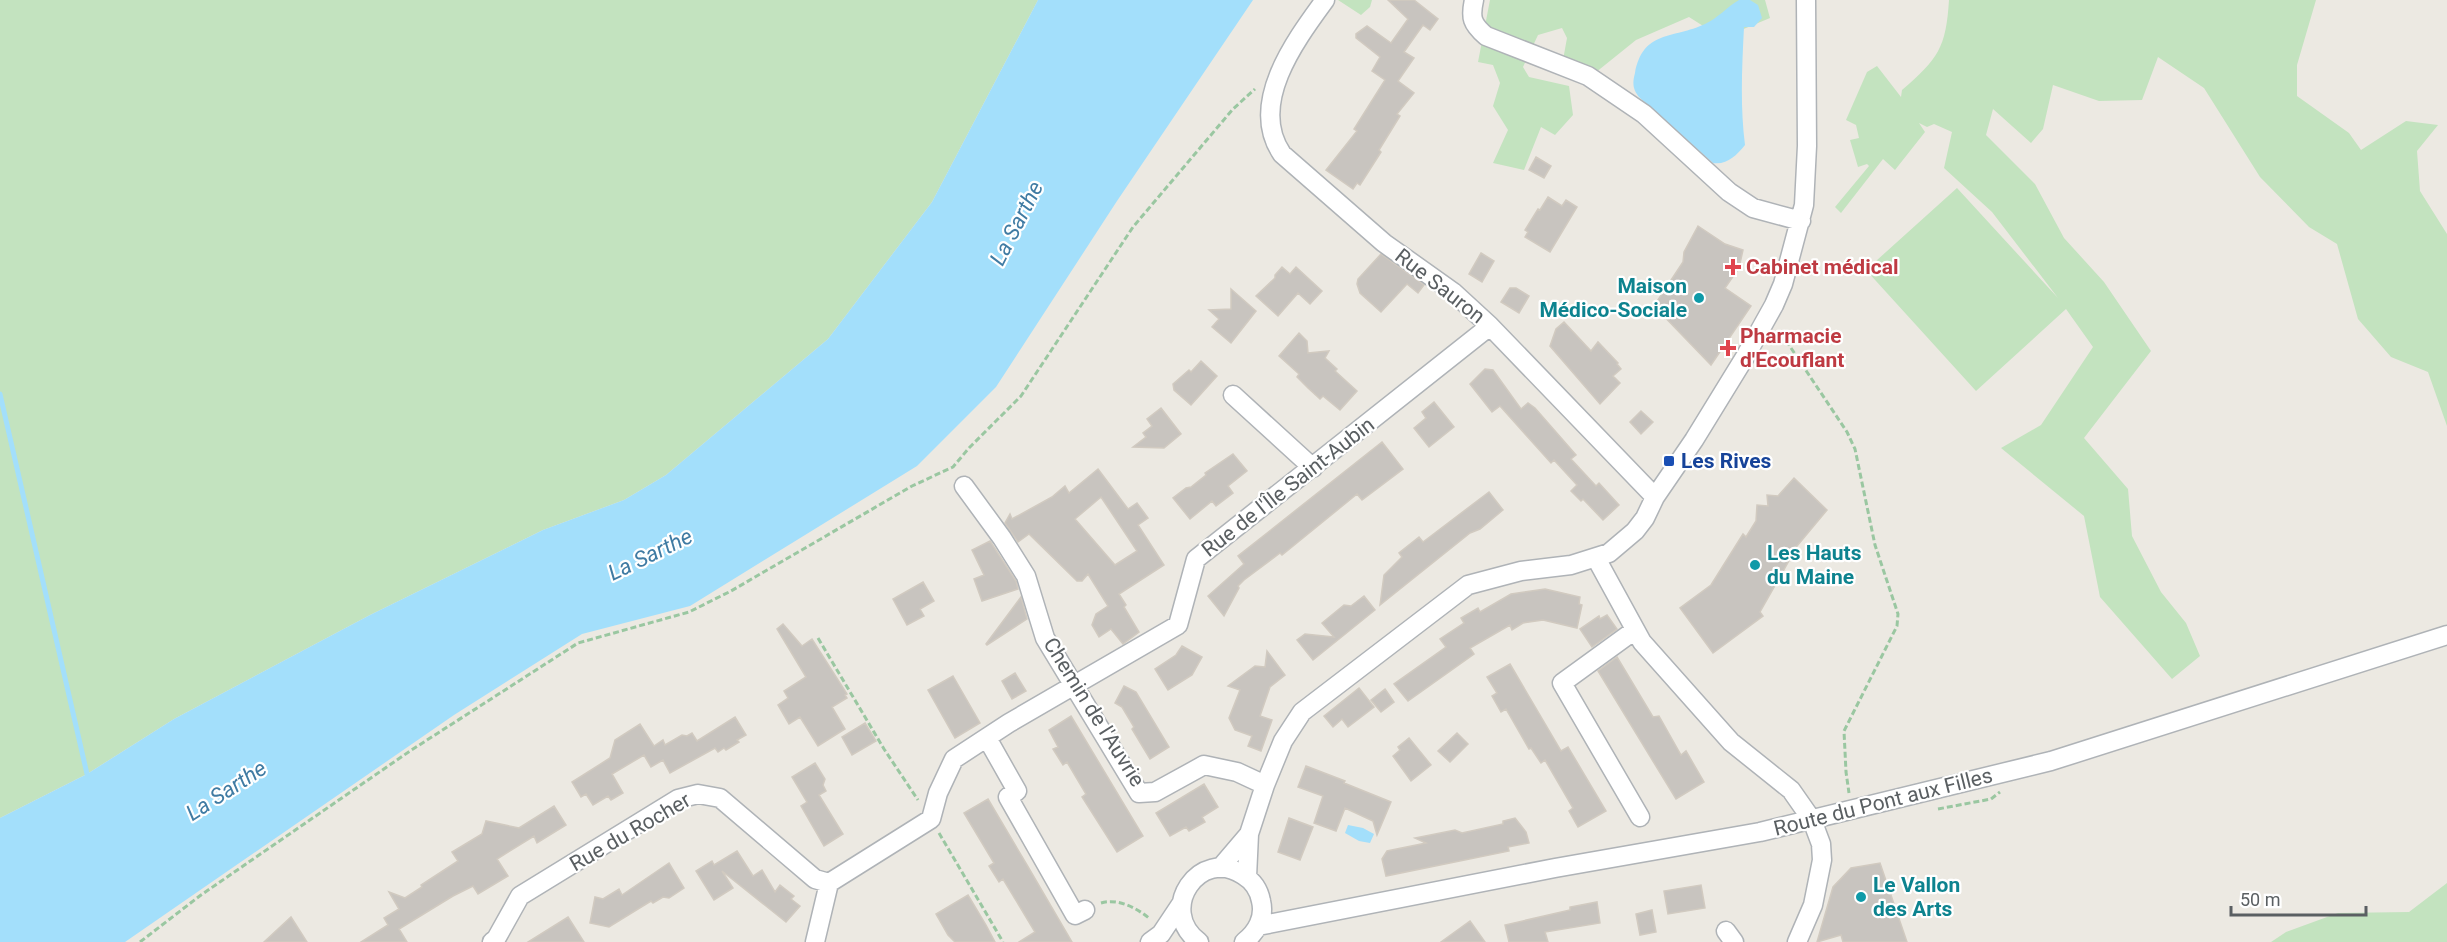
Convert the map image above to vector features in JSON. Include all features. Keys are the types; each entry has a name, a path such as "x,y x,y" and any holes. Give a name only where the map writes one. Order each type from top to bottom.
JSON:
{"street":[{"name":"Rue Sauron","path":"1325,0 1283,64 1270,108 1273,136 1282,154 1384,243 1453,291 1490,326 1654,497"},
{"path":"1474,0 1472,16 1474,26 1486,36 1588,76 1644,114 1729,192 1753,208 1801,221"},
{"path":"1247,877 1249,834 1265,785 1283,741 1302,712 1468,585 1521,571 1571,565 1596,558 1609,553 1635,531 1645,518 1654,497 1700,431 1774,304 1801,221 1806,178 1806,0"},
{"name":"Rue de l'Île Saint-Aubin","path":"931,819 938,793 954,759 1178,625 1196,559 1490,326"},
{"path":"1233,395 1313,468"},
{"name":"Chemin de l'Auvrie","path":"964,486 1026,576 1045,638 1139,793 1155,792 1204,765 1237,772 1265,785"},
{"path":"1596,558 1635,630 1661,664 1731,742 1791,790 1812,820 1821,844 1822,860 1813,905 1797,942"},
{"path":"1635,630 1562,683 1640,817"},
{"name":"Route du Pont aux Filles","path":"1258,926 1760,832 1812,820 2052,761 2447,635"},
{"path":"987,738 1017,791 1008,796 1075,915 1085,910"},
{"name":"Rue du Rocher","path":"492,942 496,939 520,896 678,799 698,794 720,798 814,879 829,883"},
{"path":"815,942 829,883 931,819"},
{"path":"1220,868 1249,834"},
{"path":"1155,938 1181,904 1186,888 1194,879 1208,870 1220,868 1234,870 1247,877 1256,887 1261,899 1262,913 1258,926 1244,942"},
{"name":"Route du Pont aux Filles","path":"1261,899 1281,909 1305,916"},
{"path":"1181,904 1184,924 1199,942"}],"path":[{"path":"140,942 201,895 382,771 578,643 689,612 731,591 912,486 953,467 1021,396 1132,227 1233,109 1258,86"},
{"path":"1775,337 1787,342 1847,432 1855,449 1875,545 1898,614 1897,626 1844,731 1846,772 1852,809"},
{"path":"818,638 884,748 931,819 1003,942"},
{"path":"1085,910 1105,901 1121,903 1139,910 1153,921 1155,938"}],"green space":[{"path":"0,0 1038,0 932,202 828,339 666,475 624,500 543,530 370,615 174,719 87,774 0,818"},
{"path":"1338,0 1372,0 1370,7 1361,15"},
{"path":"1490,0 1765,0 1770,18 1722,38 1689,17 1636,40 1595,73 1563,60 1567,38 1562,28 1538,35 1523,67 1529,77 1569,86 1573,115 1555,135 1541,127 1524,170 1493,163 1508,130 1493,106 1500,83 1493,65 1478,62"},
{"path":"1949,0 2316,0 2297,65 2297,96 2349,133 2361,150 2406,121 2438,125 2417,151 2420,191 2447,234 2447,426 2428,372 2391,357 2358,319 2337,244 2309,227 2260,177 2204,88 2158,57 2142,100 2099,101 2053,85 2043,129 2031,143 1993,109 1986,135 2035,184 2064,238 2104,282 2151,351 2084,438 2128,489 2132,536 2161,592 2186,623 2200,656 2172,679 2100,597 2084,516 2001,448 2041,425 2093,347 2066,309 1976,391 1866,270 1957,188 2058,298 1992,212 1944,168 1952,132 1934,124 1927,127 1919,123 1925,132 1895,170 1883,159 1841,213 1835,207 1869,166 1867,164 1858,167 1850,140 1859,138 1856,125 1846,120 1867,72 1877,66 1901,97 1902,90 1924,70 1938,51 1945,30"},
{"path":"2447,883 2447,942 2271,942 2286,932 2338,913 2409,912"}],"water":[{"name":"La Sarthe","path":"1038,0 1253,0 1117,201 996,387 917,466 690,606 582,634 454,715 125,942 0,942 0,818 87,774 174,719 370,615 543,530 624,500 666,475 828,339 932,202"},
{"path":"1739,0 1750,0 1758,5 1762,18 1754,27 1744,27 1742,101 1745,145 1731,159 1723,163 1713,163 1640,98 1633,84 1634,77 1639,59 1652,43 1705,24"},
{"path":"1348,825 1363,828 1374,834 1370,843 1359,841 1345,833"}],"building":[{"path":"1388,0 1414,0 1438,19 1430,30 1423,25 1404,52 1414,58 1398,81 1414,93 1397,114 1400,116 1379,150 1381,152 1360,185 1357,183 1353,189 1326,170 1357,131 1354,129 1385,80 1372,71 1380,57 1356,38 1356,34 1367,26 1391,43 1408,19"},
{"path":"1536,157 1551,166 1544,178 1529,170"},
{"path":"1548,197 1562,206 1566,200 1577,207 1550,252 1525,237 1528,232 1525,230"},
{"name":"Maison Médico-Sociale","path":"1698,226 1725,244 1743,250 1739,268 1725,288 1751,306 1711,365 1654,306 1683,262 1684,252"},
{"path":"1481,253 1494,261 1482,282 1469,274"},
{"path":"1381,254 1424,285 1418,293 1407,284 1381,312 1360,293 1357,284 1358,279"},
{"path":"1282,267 1290,274 1296,267 1322,291 1310,304 1298,293 1278,316 1256,296 1275,278"},
{"path":"1510,288 1516,288 1529,296 1519,313 1501,302"},
{"path":"1231,289 1256,311 1231,343 1212,327 1219,319 1209,310 1231,309"},
{"path":"1564,322 1591,351 1598,342 1621,369 1613,376 1620,383 1600,404 1550,346 1556,329"},
{"path":"1299,333 1307,341 1308,353 1329,351 1325,358 1337,369 1335,371 1357,391 1340,410 1323,396 1320,399 1297,377 1299,374 1279,356"},
{"path":"1201,361 1217,376 1191,405 1174,390 1173,384 1189,370 1191,372"},
{"path":"1485,369 1493,370 1521,409 1528,403 1535,408 1576,455 1571,459 1596,486 1599,483 1619,505 1603,520 1583,499 1581,501 1571,491 1577,485 1554,460 1551,463 1500,406 1492,412 1470,384"},
{"path":"1434,402 1454,427 1429,447 1414,428 1426,418 1422,412"},
{"path":"1161,408 1181,434 1164,448 1133,447 1146,437 1143,433 1152,426 1147,419"},
{"path":"1641,411 1653,422 1641,434 1630,422"},
{"path":"1382,442 1403,469 1362,500 1357,494 1282,555 1280,553 1244,580 1238,586 1224,616 1208,596 1244,564 1238,556"},
{"path":"1233,454 1247,471 1228,486 1233,493 1216,506 1212,501 1190,519 1173,498"},
{"path":"1098,469 1128,509 1137,503 1148,518 1138,525 1164,565 1119,594 1139,632 1123,644 1111,629 1099,637 1092,625 1096,614 1108,606 1088,574 1082,581 1077,581 1029,534 1018,542 1005,523 1010,514 1012,519 1052,497 1065,486 1069,493","holes":["1101,497 1137,551 1115,565 1075,519"]},
{"name":"Les Hauts du Maine","path":"1794,478 1827,510 1787,558 1790,559 1760,612 1763,616 1713,653 1680,608 1711,585 1743,534 1746,537 1756,521 1757,505 1768,506 1767,495 1778,496"},
{"path":"1489,492 1503,510 1480,529 1470,533 1380,605 1384,575 1402,557 1399,553 1419,537 1423,542"},
{"path":"990,541 1016,581 1018,589 982,601 974,579 984,575 972,550"},
{"path":"923,582 934,601 920,609 924,616 907,625 893,599"},
{"path":"1545,589 1580,597 1579,604 1582,605 1577,628 1543,620 1523,623 1512,630 1510,625 1470,648 1474,654 1408,701 1394,684 1446,647 1440,639 1464,623 1461,618 1478,608 1480,612 1511,594"},
{"path":"1364,596 1375,610 1313,660 1297,640 1305,634 1334,637 1322,623 1344,605 1351,606"},
{"path":"1021,597 1027,619 987,645 986,644"},
{"path":"1607,615 1617,629 1592,647 1580,629 1599,616 1600,619"},
{"path":"783,624 802,646 812,639 847,694 845,695 847,698 832,707 845,729 818,746 800,717 789,724 778,705 788,698 784,691 806,677 777,629"},
{"path":"1182,646 1202,657 1192,675 1168,690 1155,669 1176,655"},
{"path":"1267,651 1285,675 1270,687 1260,716 1272,720 1261,751 1248,746 1252,736 1235,730 1229,718 1240,690 1228,686 1255,666 1265,667"},
{"path":"1617,657 1653,717 1659,716 1681,755 1686,751 1704,782 1676,799 1598,671"},
{"path":"1510,664 1561,751 1568,747 1606,811 1578,827 1569,811 1573,808 1545,760 1541,763 1531,748 1529,749 1506,709 1501,712 1492,696 1497,693 1487,677"},
{"path":"1015,673 1026,691 1012,699 1002,681"},
{"path":"953,676 980,723 955,738 928,690"},
{"path":"1124,686 1136,692 1169,747 1150,759 1122,707 1115,703"},
{"path":"1359,688 1374,707 1348,727 1342,719 1333,727 1324,716"},
{"path":"1385,689 1394,702 1381,712 1371,700"},
{"path":"1071,716 1143,836 1117,852 1082,797 1086,794 1067,762 1063,765 1053,749 1058,747 1049,730"},
{"path":"735,717 746,735 737,740 739,742 718,752 715,748 670,773 663,760 651,767 644,755 612,774 623,793 611,800 608,796 593,805 586,794 581,797 572,782 610,758 615,740 640,724 654,746 663,740 665,745 682,735 687,736 692,733 697,741"},
{"path":"865,723 876,741 852,755 842,737"},
{"path":"1457,733 1468,744 1450,762 1438,751"},
{"path":"1409,738 1431,765 1411,781 1393,756 1400,750 1398,747"},
{"path":"815,763 825,779 823,785 826,791 819,795 843,834 824,846 801,806 807,802 792,777"},
{"path":"1306,766 1391,802 1377,835 1373,821 1345,808 1336,831 1314,823 1323,796 1298,787"},
{"path":"1204,784 1218,807 1202,817 1205,822 1189,831 1186,827 1170,836 1156,813"},
{"path":"988,799 1072,942 1019,942 1035,932 1003,879 999,882 989,866 994,863 964,813"},
{"path":"554,806 566,825 537,843 534,836 497,859 508,876 478,894 473,886 399,929 407,942 361,942 388,925 384,918 399,909 389,892 405,898 458,861 452,852 482,834 486,821 519,828"},
{"path":"1289,818 1313,827 1300,860 1278,852"},
{"path":"1515,818 1526,832 1529,843 1508,847 1509,851 1386,876 1382,859 1387,851 1426,843 1415,838 1455,830 1462,833 1503,824 1503,821"},
{"path":"737,851 753,876 762,870 775,892 780,885 794,896 791,899 800,906 786,922 722,871 733,888 714,900 696,871 712,861 714,865"},
{"path":"669,863 684,888 669,898 663,897 653,903 651,901 609,927 590,923 595,897 603,899 619,889 622,895"},
{"name":"Le Vallon des Arts","path":"1880,863 1907,942 1843,942 1841,935 1817,942 1833,887 1851,868"},
{"path":"1701,885 1705,908 1668,914 1664,891"},
{"path":"968,895 995,942 955,942 948,935 936,914"},
{"path":"1597,902 1600,923 1545,932 1548,942 1509,942 1505,925"},
{"path":"1652,910 1656,932 1640,935 1636,914"},
{"path":"291,917 307,942 264,942"},
{"path":"568,917 584,942 528,942"},
{"path":"1470,921 1485,942 1441,942"}],"waterway":[{"path":"0,394 87,774"}],"place":[{"name":"Cabinet médical","path":"1733,267"},
{"name":"Maison Médico-Sociale","path":"1699,298"},
{"name":"Pharmacie d'Ecouflant","path":"1728,348"},
{"name":"Les Rives","path":"1669,461"},
{"name":"Les Hauts du Maine","path":"1755,565"},
{"name":"Le Vallon des Arts","path":"1861,897"}]}
